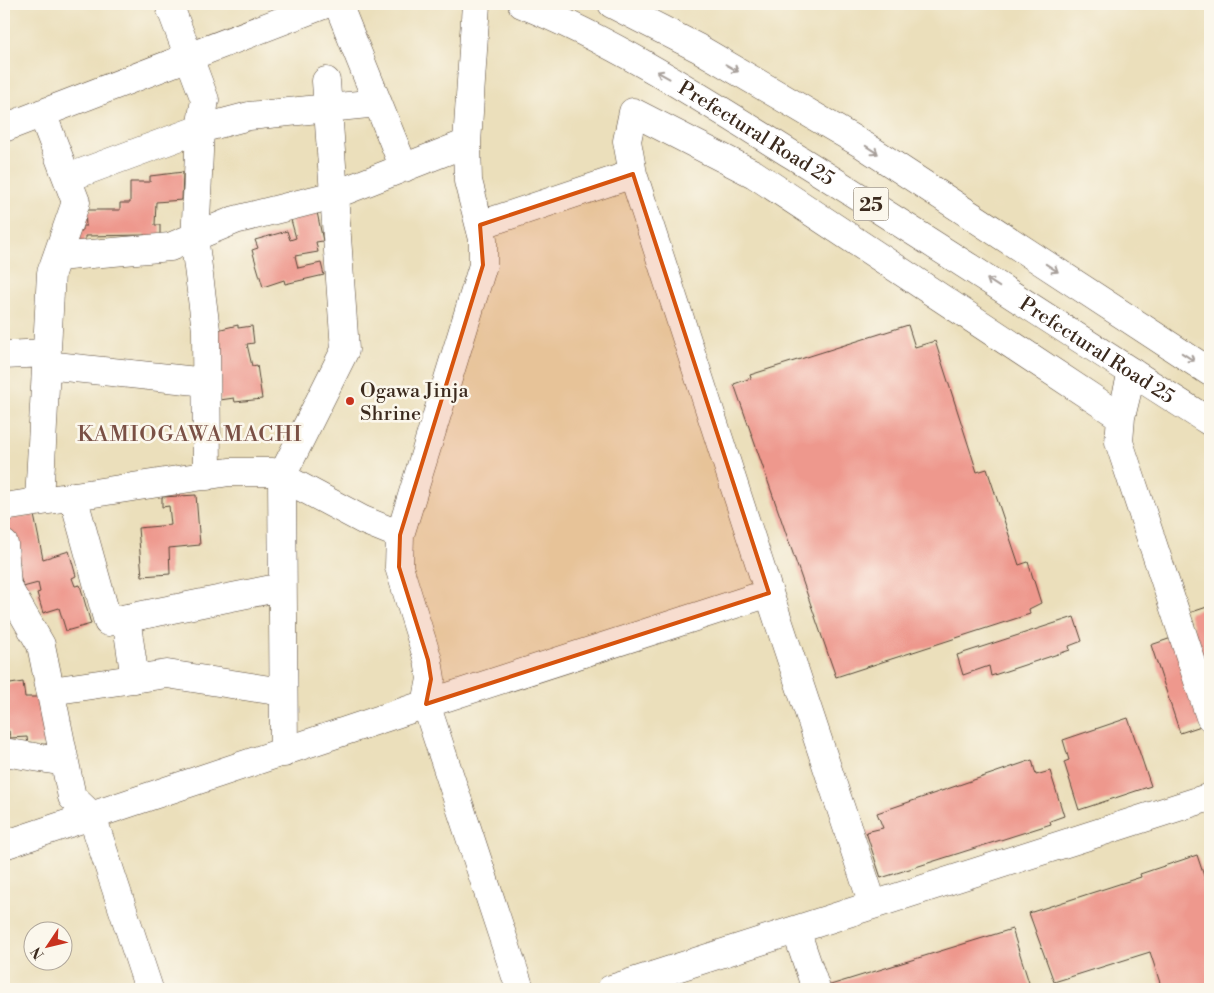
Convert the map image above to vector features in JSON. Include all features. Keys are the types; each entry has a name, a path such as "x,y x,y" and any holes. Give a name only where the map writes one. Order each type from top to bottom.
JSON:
{"street":[{"path":"169,4 205,100 200,129 195,236 206,330 207,476"},
{"path":"4,128 326,4"},
{"path":"338,4 404,168"},
{"path":"476,4 467,143 468,181 483,239 483,265 400,535 399,567 428,660 431,679 427,691 426,704 520,989"},
{"name":"Prefectural Road 25","path":"522,4 564,21 679,84 846,188 1210,422"},
{"name":"Prefectural Road 25","path":"612,4 698,48 865,146 1210,372"},
{"path":"67,178 200,129 327,94 378,103"},
{"path":"284,752 282,476 345,350 327,94"},
{"path":"874,905 769,593 633,174 627,141 633,112 754,174 1121,417"},
{"path":"39,501 51,273 76,202 42,113"},
{"path":"57,257 170,247 235,220 334,195 467,143"},
{"path":"480,225 633,174"},
{"path":"4,355 46,359 206,382"},
{"path":"1132,372 1121,417 1119,442 1210,718"},
{"path":"4,507 229,472 273,472 362,520 400,535"},
{"path":"73,496 108,622 282,587"},
{"path":"4,544 7,586 41,646 72,798 92,816 149,989"},
{"path":"4,845 426,704 769,593"},
{"path":"126,618 135,679"},
{"path":"50,691 167,674 283,692"},
{"path":"4,752 65,762"},
{"path":"611,989 1210,797"},
{"path":"796,930 816,989"}],"highlighted area":[{"path":"633,174 769,593 426,704 431,679 428,660 399,567 400,535 483,265 480,225"}],"building":[{"path":"183,172 182,200 156,202 155,225 160,225 160,235 145,239 145,235 85,236 85,244 78,244 77,231 82,231 82,226 86,226 85,210 120,210 120,203 130,203 130,182 150,182 150,176"},
{"path":"317,212 323,241 316,242 318,252 295,256 298,268 321,263 324,275 285,284 284,280 263,287 252,250 258,248 255,240 287,231 290,240 296,238 291,220"},
{"path":"238,325 238,328 252,326 254,343 247,344 252,366 257,365 262,399 235,402 234,398 220,400 217,330"},
{"path":"908,325 915,347 935,341 977,472 987,469 1019,565 1028,562 1041,603 1029,609 1030,614 836,677 734,384 751,378 750,375"},
{"path":"196,495 200,545 169,548 170,574 142,576 138,528 171,525 169,506 162,507 162,497"},
{"path":"34,515 43,559 69,551 76,576 72,578 75,586 80,585 91,624 66,631 59,608 43,613 37,593 40,592 38,583 23,587 17,565 20,564 19,561 13,562 7,518"},
{"path":"1210,606 1210,723 1180,733 1151,645 1195,630 1189,613"},
{"path":"1074,617 1082,641 1069,646 1070,650 991,676 989,666 963,675 957,655"},
{"path":"23,682 25,697 41,697 48,744 28,745 27,737 10,738 9,731 4,731 4,685"},
{"path":"1128,718 1151,786 1079,810 1064,762 1069,760 1063,740"},
{"path":"1032,760 1036,775 1050,771 1064,816 1050,821 1051,824 881,878 866,832 883,828 877,813"},
{"path":"1197,855 1210,894 1210,989 1162,989 1150,952 1054,982 1029,913 1141,877 1140,874"},
{"path":"1012,929 1031,989 824,989 824,987"}],"place":[{"name":"Ogawa Jinja Shrine","path":"350,401"}],"district":[{"name":"KAMIOGAWAMACHI","path":"190,433"}]}
